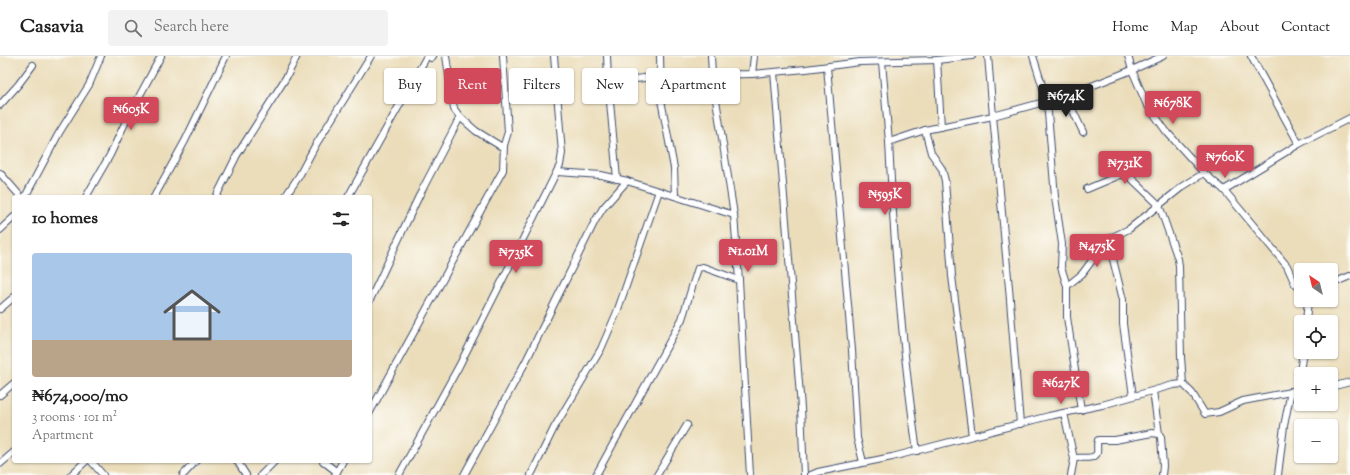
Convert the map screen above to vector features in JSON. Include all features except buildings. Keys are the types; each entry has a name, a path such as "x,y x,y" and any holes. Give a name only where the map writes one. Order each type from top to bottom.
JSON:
{"street":[{"path":"26,195 59,133 89,85 101,56"},
{"path":"87,195 110,155 132,109 161,56"},
{"path":"155,195 185,141 226,56"},
{"path":"217,195 236,155 287,76 297,56"},
{"path":"287,195 315,146 371,56"},
{"path":"446,56 454,109 476,132 502,147 504,145"},
{"path":"372,408 503,170 504,145 508,132 503,56"},
{"path":"399,475 466,352 557,172 562,153 554,56"},
{"path":"607,56 608,68"},
{"path":"660,56 661,68"},
{"path":"711,56 712,68"},
{"path":"752,74 754,56"},
{"path":"740,74 827,67 860,59 882,62 972,56"},
{"path":"988,56 1009,280 1020,424"},
{"path":"1033,56 1047,101 1055,197 1062,244 1061,267 1067,286 1067,317 1081,410"},
{"path":"1128,56 1132,70 1146,103 1166,131 1204,173 1224,190 1287,266 1294,282"},
{"path":"889,142 925,130 993,116 1066,96 1163,56"},
{"path":"1251,56 1299,144"},
{"path":"349,195 430,57"},
{"path":"934,59 941,127"},
{"path":"882,62 904,350 917,451"},
{"path":"0,105 33,65"},
{"path":"827,67 852,350 858,438 864,462"},
{"path":"774,72 801,408 804,475"},
{"path":"1066,96 1083,132"},
{"path":"610,104 617,179"},
{"path":"662,104 674,168 675,196"},
{"path":"717,104 734,215 750,475"},
{"path":"372,296 419,196 460,117"},
{"path":"1224,190 1299,144 1350,118"},
{"path":"925,130 931,153 942,170 945,181 952,276 972,436"},
{"path":"557,172 601,175 627,181 734,215"},
{"path":"0,173 19,195"},
{"path":"1067,286 1082,274 1108,239 1129,229 1182,187 1204,173"},
{"path":"1087,189 1120,175 1126,175 1130,177 1159,205 1171,236 1179,266 1181,357 1184,384 1192,392 1205,414 1219,412 1243,401 1294,391"},
{"path":"464,475 525,363 603,208 627,181"},
{"path":"531,475 554,428 601,349 617,312 659,191"},
{"path":"0,230 12,219"},
{"path":"1108,239 1123,300 1123,324 1133,396"},
{"path":"596,475 682,319 698,268 703,267 739,280"},
{"path":"1338,281 1350,276"},
{"path":"0,309 12,299"},
{"path":"1338,385 1350,382"},
{"path":"811,475 818,472 917,451 972,436 1081,410 1173,385 1184,384"},
{"path":"0,395 12,386"},
{"path":"1152,391 1159,434 1161,437 1163,466 1162,475"},
{"path":"1278,475 1284,426 1294,397"},
{"path":"1064,413 1074,459 1071,475"},
{"path":"657,475 687,425"},
{"path":"1074,459 1096,456 1097,442 1100,439 1115,440 1152,432 1159,434"},
{"path":"0,464 12,454"},
{"path":"71,475 84,463"},
{"path":"93,463 103,475"},
{"path":"183,475 194,463"},
{"path":"238,463 246,475"},
{"path":"261,475 273,463"},
{"path":"325,463 336,474 342,463"}]}
